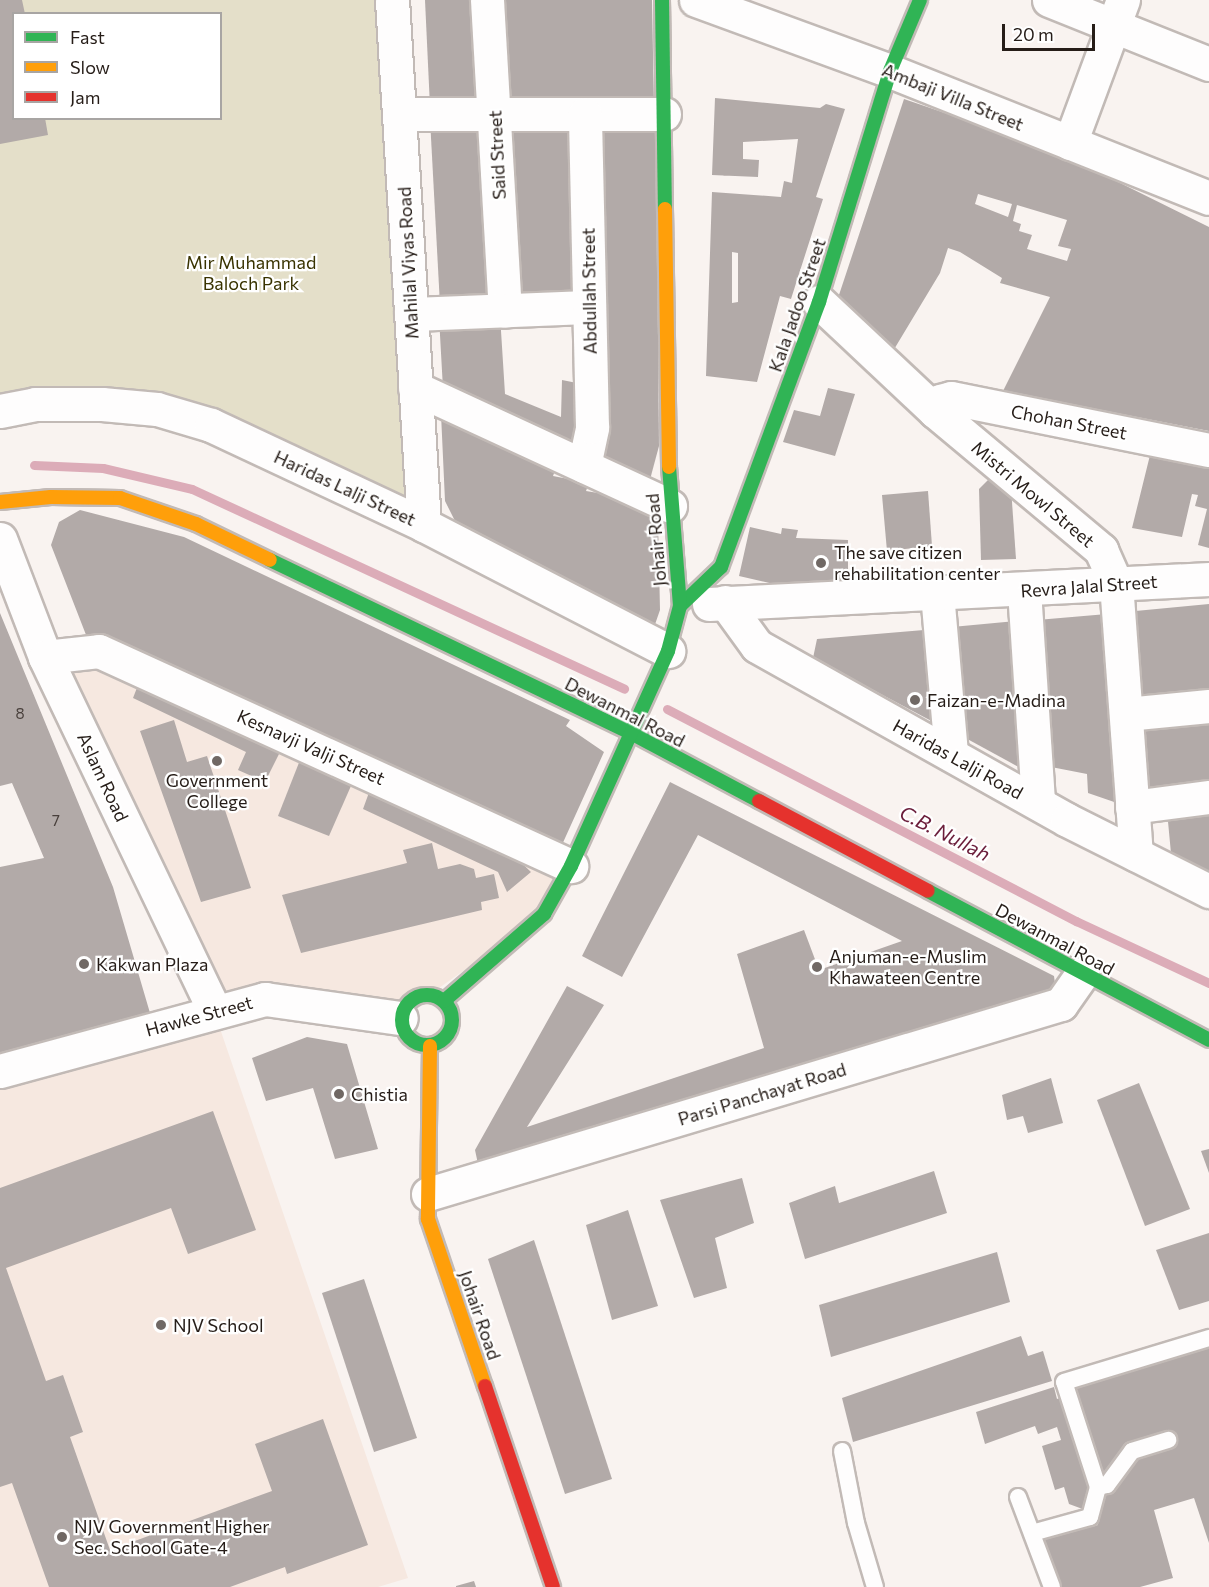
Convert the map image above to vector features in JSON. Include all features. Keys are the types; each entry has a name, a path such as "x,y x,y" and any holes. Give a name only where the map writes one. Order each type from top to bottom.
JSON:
{"street":[{"name":"Mahilal Viyas Road","path":"392,0 424,525"},
{"name":"Said Street","path":"487,0 505,310"},
{"name":"Johair Road","path":"444,1001 544,914 572,866 668,651 680,606 670,506 662,0"},
{"name":"Ambaji Villa Street","path":"696,0 890,71 1209,198"},
{"name":"Kala Jadoo Street","path":"680,606 721,567 819,302 890,71 920,0"},
{"path":"1049,0 1118,13 1209,64"},
{"path":"1070,143 1118,13"},
{"path":"399,114 664,114"},
{"name":"Abdullah Street","path":"584,466 592,428 585,114"},
{"name":"Mistri Mowl Street","path":"819,302 935,411 1101,550 1116,583 1136,854"},
{"path":"411,314 589,307"},
{"path":"415,388 670,506"},
{"name":"Chohan Street","path":"935,411 940,401 951,398 1209,450"},
{"name":"Haridas Lalji Street","path":"0,411 35,404 157,410 211,425 424,525 668,651"},
{"name":"Dewanmal Road","path":"0,502 51,497 120,498 196,524 631,733 1209,1040"},
{"name":"Aslam Road","path":"0,539 45,657 214,1010"},
{"name":"Revra Jalal Street","path":"680,606 1209,579"},
{"path":"1024,590 1038,803"},
{"path":"937,593 951,754"},
{"name":"Haridas Lalji Road","path":"725,602 757,646 1038,803 1207,889"},
{"name":"Kesnavji Valji Street","path":"45,657 99,651 572,866"},
{"path":"1126,714 1209,706"},
{"path":"1132,807 1209,797"},
{"name":"Parsi Panchayat Road","path":"428,1194 1061,1004 1082,974"},
{"path":"429,994 444,1001 452,1015 450,1030 438,1043 430,1046 406,1035 401,1018 414,998 429,994"},
{"name":"Hawke Street","path":"0,1071 214,1010 265,999 401,1018"},
{"name":"Johair Road","path":"430,1046 428,1219 553,1587"}],"lane":[{"path":"1032,1533 1090,1517 1098,1487 1064,1382 1209,1338"},
{"path":"1098,1487 1107,1485 1132,1451 1168,1440"},
{"path":"842,1451 856,1523 874,1587"},
{"path":"1018,1497 1052,1587"}],"shaded area":[{"name":"NJV School","path":"93,652 571,866 544,914 429,995 414,998 404,1010 214,1011 408,1578 378,1587 0,1587 0,1071 214,1010 45,657"}],"green space":[{"name":"Mir Muhammad Baloch Park","path":"0,0 392,0 424,525 211,425 0,411"}],"building":[{"path":"0,0 22,0 25,12 12,12 12,120 45,120 48,135 0,144"},
{"path":"425,0 480,0 486,105 430,107"},
{"path":"494,0 652,0 654,106 500,105"},
{"path":"715,98 820,108 826,104 845,109 816,197 823,199 791,299 780,296 757,382 706,376 712,192 781,197 784,181 792,183 798,139 743,142 743,159 759,160 758,177 712,175","holes":["732,252 738,253 738,302 732,303"]},
{"path":"904,99 1103,167 1102,174 1209,227 1209,431 1003,391 1050,297 1000,283 1002,278 960,252 948,248 940,273 890,356 836,304","holes":["978,194 1012,204 1008,217 975,204","1017,205 1067,220 1058,246 1071,249 1067,261 1027,249 1032,235 1019,231 1021,224 1013,221"]},
{"path":"430,119 487,120 497,303 440,305"},
{"path":"500,120 576,120 582,300 510,302"},
{"path":"594,120 656,120 659,446 648,487 596,461"},
{"path":"500,315 505,394 561,417 562,380 582,384 574,445 443,389 439,317"},
{"path":"828,388 855,394 835,456 783,442 794,410 820,416"},
{"path":"441,414 556,468 553,476 589,483 586,491 616,496 658,516 660,610 652,633 461,533 445,501"},
{"path":"1153,443 1209,457 1209,548 1198,545 1207,509 1195,506 1198,495 1192,494 1182,537 1132,528"},
{"path":"995,473 1011,488 1016,559 981,560 979,489"},
{"path":"928,491 932,546 887,551 882,495"},
{"path":"80,510 184,537 570,720 566,726 604,752 561,847 88,640 51,545 59,522"},
{"path":"750,527 781,534 782,528 798,530 796,538 848,540 848,579 804,586 788,582 787,587 739,576"},
{"path":"1209,604 1209,695 1132,704 1125,612"},
{"path":"0,613 113,887 150,1013 0,1054 0,867 44,858 12,783 0,786"},
{"path":"1107,614 1120,804 1088,793 1087,774 1046,766 1037,620"},
{"path":"1016,621 1026,771 960,735 952,627"},
{"name":"Faizan-e-Madina","path":"924,630 925,662 935,661 939,725 813,658 817,639"},
{"path":"140,680 283,746 265,782 238,770 246,752 133,698"},
{"path":"1209,714 1209,789 1139,796 1133,722"},
{"path":"174,720 187,762 207,756 251,888 201,902 140,731"},
{"path":"302,755 354,779 329,836 278,816"},
{"path":"670,782 1054,976 1056,991 478,1164 475,1150 567,986 604,1005 527,1127 764,1048 737,954 804,930 819,970 902,941 698,835 622,977 582,956"},
{"path":"371,787 509,851 531,872 507,892 498,872 363,809"},
{"path":"1209,807 1209,878 1190,873 1189,861 1172,864 1167,811"},
{"path":"432,843 438,869 460,864 474,869 476,878 494,874 499,898 481,902 482,910 301,953 282,895 407,863 403,850"},
{"name":"Chistia","path":"307,1037 347,1044 378,1149 335,1159 313,1088 266,1101 252,1058"},
{"path":"1051,1078 1063,1123 1028,1133 1023,1116 1007,1120 1002,1095"},
{"path":"1139,1083 1190,1209 1145,1226 1097,1100"},
{"path":"213,1111 256,1230 188,1254 171,1208 6,1268 46,1381 63,1375 83,1432 70,1437 110,1550 272,1491 255,1444 323,1419 368,1545 287,1574 285,1567 230,1587 49,1587 12,1483 0,1487 0,1188"},
{"path":"1209,1149 1209,1173 1201,1151"},
{"path":"934,1171 947,1213 805,1259 789,1203 835,1186 839,1203"},
{"path":"742,1178 754,1223 715,1238 727,1288 694,1298 660,1200"},
{"path":"628,1210 658,1306 612,1320 586,1225"},
{"path":"1209,1233 1209,1301 1179,1310 1156,1250"},
{"path":"534,1240 612,1479 565,1494 488,1259"},
{"path":"997,1252 1010,1302 831,1357 819,1305"},
{"path":"364,1279 417,1438 374,1452 322,1293"},
{"path":"1021,1336 1028,1356 1043,1351 1052,1381 853,1442 842,1398"},
{"path":"1209,1338 1209,1543 1194,1498 1154,1510 1173,1578 1140,1587 1054,1587 1035,1540 1098,1525 1094,1514 1100,1490 1119,1484 1116,1473 1132,1451 1172,1438 1171,1434 1125,1449 1127,1455 1107,1479 1096,1483 1087,1452 1083,1453 1095,1487 1088,1511 1069,1504 1064,1487 1055,1490 1042,1446 1061,1440 1057,1427 1038,1434 1035,1426 985,1444 976,1412 1054,1387 1057,1399 1068,1395 1064,1382"},
{"path":"474,1581 476,1587 456,1587 456,1586"}],"waterway":[{"path":"34,465 103,468 192,489 624,689"},
{"name":"C.B. Nullah","path":"667,709 1076,921 1209,983"}],"traffic: fast":[{"path":"662,0 665,209"},
{"path":"680,606 721,567 819,302 890,71 920,0"},
{"path":"444,1001 544,914 571,866 668,651 680,606 669,467"},
{"path":"270,560 631,733 759,801"},
{"path":"928,891 1209,1040"},
{"path":"422,995 432,995 445,1002 452,1015 452,1020 452,1025 445,1038 432,1045 422,1045 413,1041 406,1034 402,1025 402,1015 406,1006 413,999 422,995"}],"traffic: slow":[{"path":"665,209 669,467"},
{"path":"0,502 51,497 120,498 196,524 270,560"},
{"path":"430,1046 428,1219 485,1386"}],"traffic: jam":[{"path":"759,801 928,891"},
{"path":"485,1386 553,1587"}],"place":[{"name":"The save citizen rehabilitation center","path":"821,563"},
{"name":"Faizan-e-Madina","path":"915,700"},
{"name":"Government College","path":"217,761"},
{"name":"Kakwan Plaza","path":"84,964"},
{"name":"Anjuman-e-Muslim Khawateen Centre","path":"817,967"},
{"name":"Chistia","path":"339,1094"},
{"name":"NJV School","path":"161,1325"},
{"name":"NJV Government Higher Sec. School Gate-4","path":"62,1537"}]}
